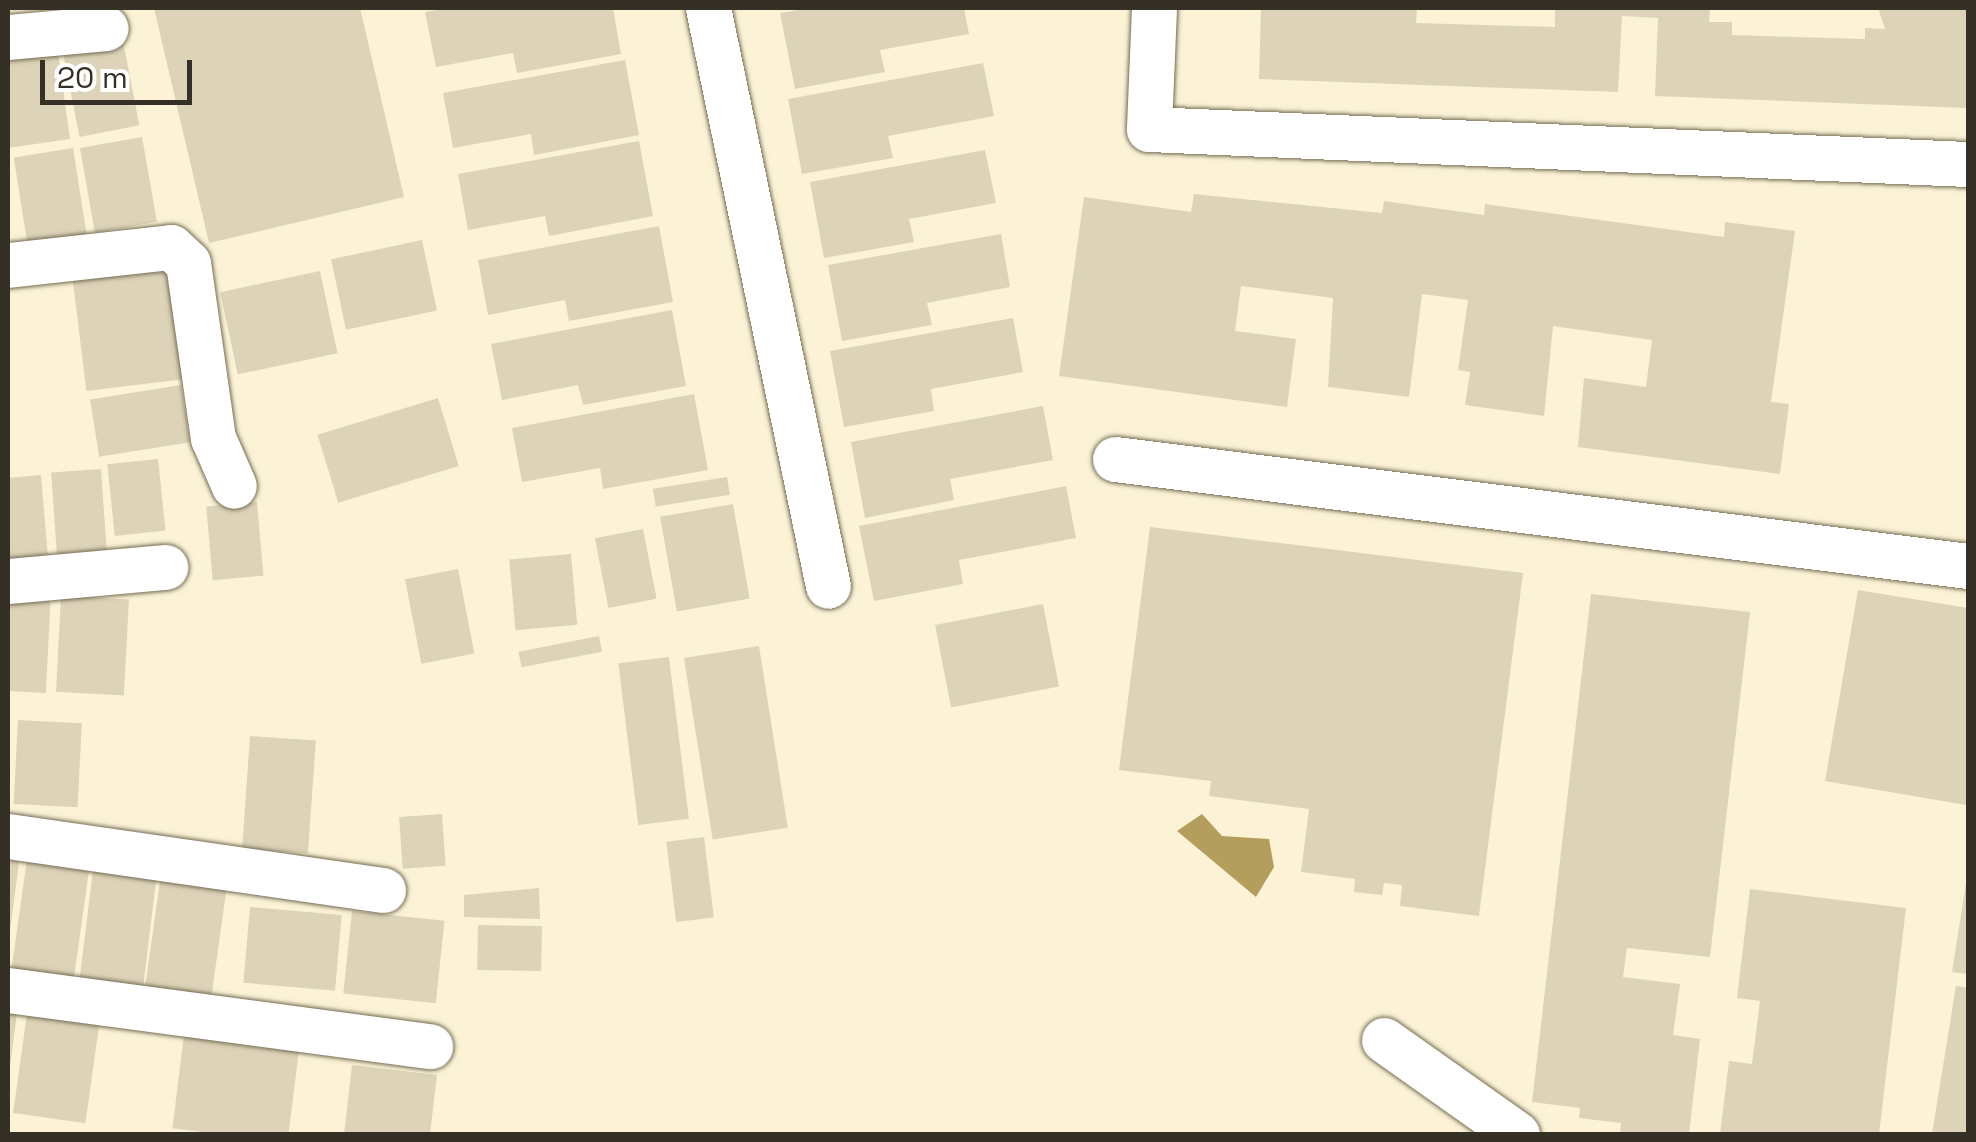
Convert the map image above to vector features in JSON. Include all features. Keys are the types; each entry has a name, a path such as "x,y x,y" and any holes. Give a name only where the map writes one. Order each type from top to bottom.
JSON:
{"street":[{"path":"708,8 828,586"},
{"path":"1154,8 1149,129 1968,164"},
{"path":"8,36 106,28"},
{"path":"8,265 171,248 188,263 213,438 234,486"},
{"path":"1115,458 1968,566"},
{"path":"8,581 165,567"},
{"path":"8,836 383,890"},
{"path":"8,990 430,1046"},
{"path":"1384,1040 1517,1134"}],"shaded area":[{"path":"1202,814 1222,836 1269,839 1274,867 1256,897 1177,831"}],"building":[{"path":"154,8 360,8 404,197 209,243"},
{"path":"450,8 613,8 621,54 517,73 513,53 436,67 425,12"},
{"path":"810,8 964,8 969,34 880,50 885,72 795,89 780,13"},
{"path":"1261,8 1417,9 1416,23 1555,27 1555,10 1570,8 1710,8 1709,22 1732,22 1732,35 1865,39 1865,28 1885,29 1878,8 1968,8 1968,108 1655,96 1658,18 1622,16 1618,92 1259,79"},
{"path":"122,36 139,125 79,137 62,48"},
{"path":"58,52 70,139 8,148 8,59"},
{"path":"625,60 639,135 534,155 531,134 453,148 443,93"},
{"path":"983,63 994,116 888,136 893,158 802,174 788,99"},
{"path":"142,137 157,222 95,233 80,148"},
{"path":"639,141 653,216 549,236 545,216 468,230 458,174"},
{"path":"73,148 87,234 27,243 14,157"},
{"path":"985,150 996,203 909,219 914,242 824,258 810,182"},
{"path":"1194,194 1382,213 1384,201 1484,215 1485,204 1724,237 1725,222 1795,231 1771,402 1789,404 1780,474 1578,447 1584,378 1646,387 1652,340 1553,326 1544,416 1465,405 1470,372 1458,370 1468,300 1422,294 1409,397 1328,387 1333,298 1241,286 1235,331 1296,339 1287,407 1059,376 1084,197 1191,212"},
{"path":"659,226 673,302 569,321 565,300 488,315 478,260"},
{"path":"1001,234 1010,287 927,303 932,325 842,341 828,265"},
{"path":"422,240 437,310 346,330 331,259"},
{"path":"169,268 183,379 86,391 73,280"},
{"path":"320,271 337,353 238,374 220,292"},
{"path":"672,310 686,386 583,405 578,385 502,400 491,344"},
{"path":"1013,318 1023,372 931,389 934,411 844,427 830,351"},
{"path":"181,385 190,442 99,457 90,399"},
{"path":"694,394 708,470 603,489 600,468 522,482 512,428"},
{"path":"438,398 459,466 338,503 318,435"},
{"path":"1043,406 1053,460 950,479 954,500 865,518 851,442"},
{"path":"158,459 166,531 115,536 107,464"},
{"path":"101,469 107,552 57,555 51,472"},
{"path":"41,475 48,558 8,561 8,478"},
{"path":"727,477 730,495 656,507 653,489"},
{"path":"1066,486 1076,538 959,560 963,584 874,601 859,526"},
{"path":"257,502 263,576 213,580 206,506"},
{"path":"733,504 750,599 677,611 660,517"},
{"path":"1150,527 1523,573 1479,916 1400,906 1402,885 1384,883 1382,895 1354,892 1355,879 1301,872 1309,809 1209,796 1211,781 1119,770"},
{"path":"643,529 657,599 608,608 595,538"},
{"path":"571,554 577,625 515,630 509,559"},
{"path":"458,569 474,653 421,664 405,579"},
{"path":"1858,590 1968,608 1966,805 1825,781"},
{"path":"8,592 51,594 46,693 8,691"},
{"path":"1591,594 1750,612 1710,957 1627,948 1623,977 1680,984 1673,1035 1700,1039 1689,1134 1620,1134 1621,1123 1579,1118 1580,1108 1532,1102"},
{"path":"61,596 129,600 124,695 56,692"},
{"path":"1043,604 1059,686 951,707 935,625"},
{"path":"599,636 602,652 522,667 519,652"},
{"path":"759,646 788,828 713,840 684,658"},
{"path":"669,657 689,819 638,825 618,663"},
{"path":"18,720 82,723 78,807 14,804"},
{"path":"250,736 316,741 308,853 242,849"},
{"path":"442,814 446,866 403,869 399,817"},
{"path":"704,837 714,917 676,922 666,842"},
{"path":"27,859 89,868 74,979 11,970"},
{"path":"8,860 19,862 10,931 8,930"},
{"path":"93,870 157,878 143,986 80,978"},
{"path":"160,881 226,890 211,998 145,989"},
{"path":"1968,883 1968,974 1952,972"},
{"path":"539,888 540,919 464,917 464,895"},
{"path":"1750,889 1906,908 1879,1134 1720,1134 1729,1061 1752,1064 1760,1001 1737,998"},
{"path":"250,907 342,915 335,991 243,983"},
{"path":"352,911 444,921 436,1003 343,994"},
{"path":"478,925 542,926 541,971 477,970"},
{"path":"1956,986 1968,988 1968,1134 1932,1134"},
{"path":"8,1005 18,1006 10,1066 8,1066"},
{"path":"27,1014 99,1024 85,1123 13,1113"},
{"path":"185,1026 300,1040 289,1134 219,1134 172,1128"},
{"path":"352,1065 437,1075 430,1134 344,1134"}]}
